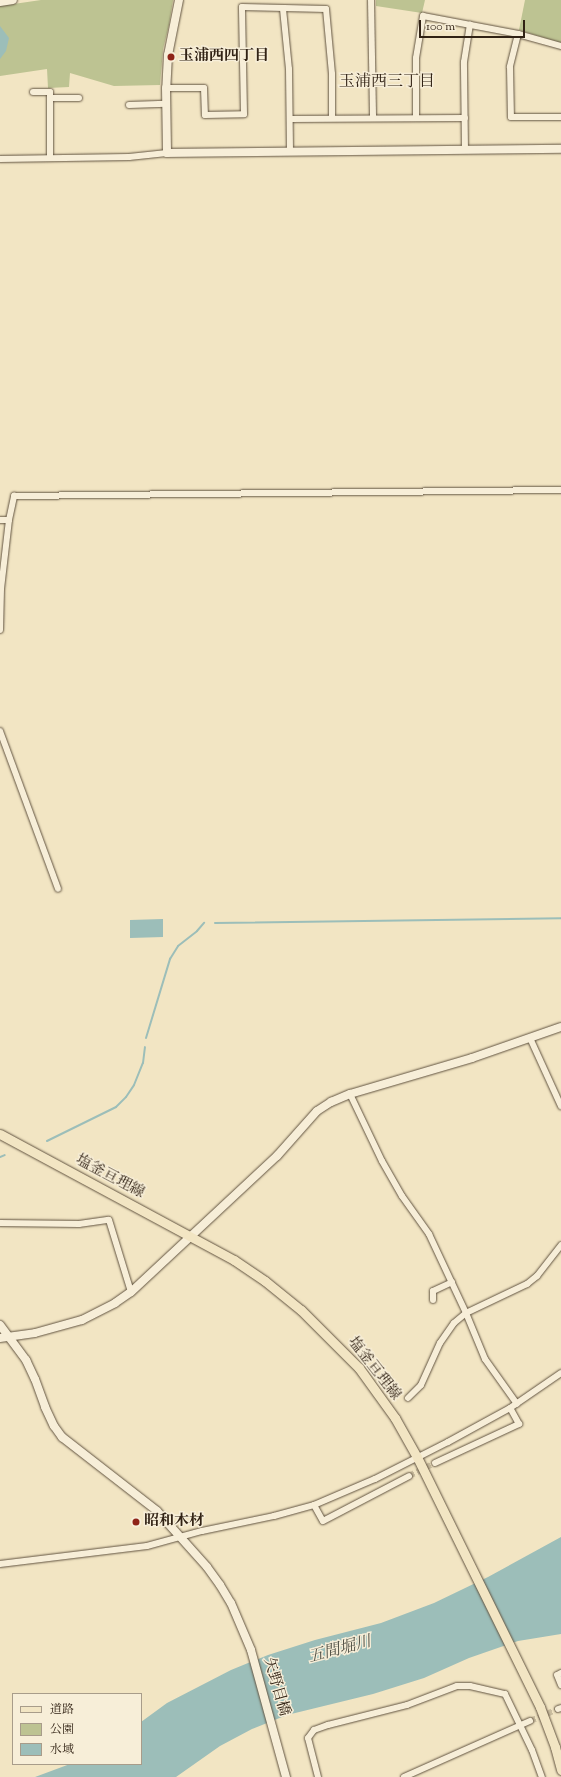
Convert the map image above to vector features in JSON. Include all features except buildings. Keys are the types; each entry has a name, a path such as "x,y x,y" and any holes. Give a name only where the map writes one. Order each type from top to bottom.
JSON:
{"main road":[{"name":"塩釜亘理線","path":"0,1134 228,1256 265,1281 301,1310 330,1337 358,1368 395,1418 417,1457 516,1656 549,1730 561,1770"}],"street":[{"path":"0,2 13,0"},
{"path":"167,152 166,88 168,55 179,0"},
{"path":"372,0 373,118"},
{"path":"166,88 204,88 205,115 244,114 242,7 326,9 332,74 332,118"},
{"path":"283,9 288,69 290,151"},
{"path":"416,118 416,58 423,16 518,34 561,46"},
{"path":"465,150 464,62 470,24"},
{"path":"518,34 510,67 511,117 561,117"},
{"path":"33,92 50,92 50,158"},
{"path":"50,98 79,98"},
{"path":"129,105 166,104"},
{"path":"290,119 465,118"},
{"path":"0,159 129,157 167,152 561,149"},
{"path":"0,630 1,589 9,520 14,496 561,490"},
{"path":"0,520 9,520"},
{"path":"0,732 58,889"},
{"path":"0,1338 62,1326 82,1320 115,1303 131,1292 192,1237 277,1156 317,1111 331,1102 350,1094 472,1058 561,1027"},
{"path":"530,1038 561,1106"},
{"path":"350,1094 382,1161 402,1196 429,1234 466,1313 485,1359 518,1404"},
{"path":"0,1223 79,1224 109,1220 131,1292"},
{"path":"408,1398 421,1385 440,1343 454,1323 466,1313 527,1284 537,1276 561,1245"},
{"path":"433,1300 433,1291 452,1282"},
{"name":"矢野目橋","path":"0,1325 10,1336 26,1360 36,1379 45,1407 54,1426 62,1437 157,1511 181,1536 220,1585 231,1603 251,1650 286,1777"},
{"path":"0,1564 147,1546 181,1536 274,1516 314,1505 375,1478 518,1404 561,1373"},
{"path":"436,1463 477,1442 518,1424 510,1408"},
{"path":"314,1505 323,1522 409,1476"},
{"path":"561,1673 557,1675 561,1685"},
{"path":"318,1777 308,1738 314,1730 407,1705 457,1686 470,1686 505,1694 532,1750 542,1777"},
{"path":"404,1777 530,1721"}],"green space":[{"path":"41,0 173,0 163,49 160,85 114,86 70,73 69,87 48,88 47,69 0,76 0,6"},
{"path":"376,0 425,0 422,13 376,6"},
{"path":"525,0 561,0 561,43 519,30"}],"water":[{"path":"0,26 9,38 6,51 0,59"},
{"path":"163,919 163,937 130,938 130,920"},
{"name":"五間堀川","path":"561,1537 561,1634 518,1641 469,1658 424,1678 373,1694 287,1715 252,1729 220,1746 176,1777 35,1777 67,1765 142,1765 142,1721 167,1703 231,1670 268,1655 315,1640 381,1623 434,1603 488,1577"}],"waterway":[{"path":"215,923 561,918"},
{"path":"146,1038 170,959 178,946 197,931 204,923"},
{"path":"47,1141 116,1107 126,1097 134,1085 143,1063 145,1047"},
{"path":"0,1157 5,1155"}],"tunnel":[{"path":"409,1476 435,1463"},
{"path":"530,1721 558,1709"}],"place":[{"name":"玉浦西四丁目","path":"171,57"},
{"name":"昭和木材","path":"136,1522"}],"district":[{"name":"玉浦西三丁目","path":"387,83"}]}
